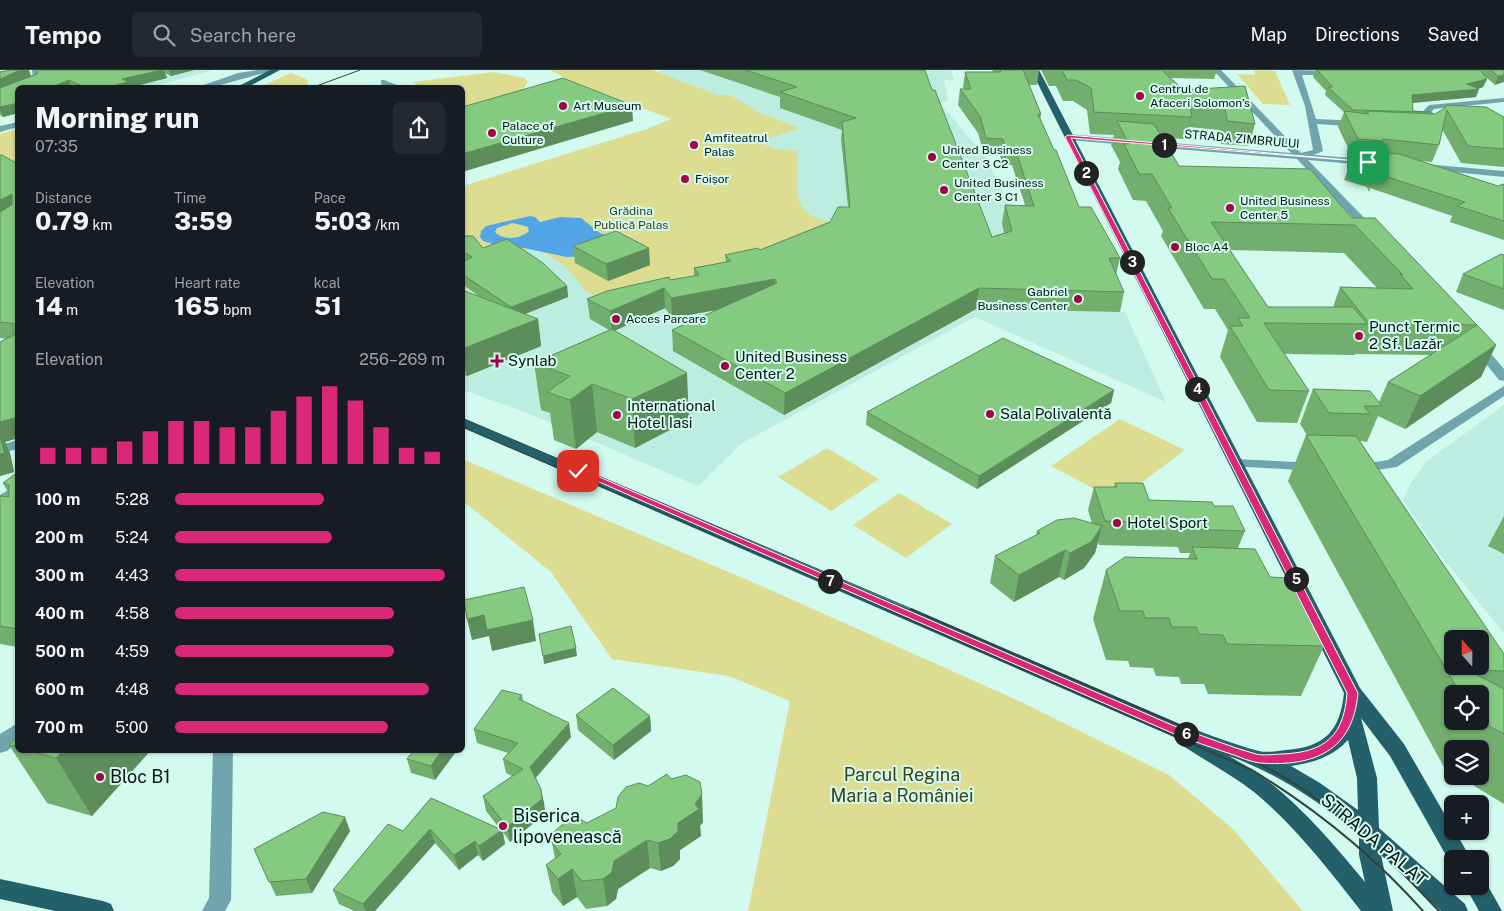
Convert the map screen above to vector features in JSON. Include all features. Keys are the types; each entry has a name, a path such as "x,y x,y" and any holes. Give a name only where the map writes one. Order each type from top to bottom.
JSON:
{"main road":[{"path":"245,85 276,70"},
{"path":"1035,70 1352,693 1397,750 1455,850"},
{"name":"STRADA PALAT","path":"465,423 1175,730 1258,759 1295,778 1368,830 1457,911"},
{"path":"1352,693 1351,714 1367,778 1370,855 1382,911"},
{"path":"1258,759 1306,757 1321,750 1340,736 1351,714"},
{"name":"STRADA PALAT","path":"1175,730 1223,764 1259,786 1286,808 1329,854 1374,911"},
{"path":"0,890 103,911"},
{"path":"1481,895 1491,911"}],"street":[{"path":"25,85 37,80 36,70"},
{"path":"209,85 241,75 272,70"},
{"path":"1217,70 1377,238"},
{"path":"1299,156 1318,152 1313,121 1296,71 1348,73"},
{"path":"384,82 390,85"},
{"path":"9,91 15,89"},
{"path":"1418,127 1429,126 1434,123 1428,110 1432,106 1504,100"},
{"path":"1313,121 1370,124"},
{"path":"0,129 15,125"},
{"name":"STRADA ZIMBRULUI","path":"1068,137 1387,164"},
{"path":"1416,166 1504,174"},
{"path":"1466,333 1504,377"},
{"path":"1236,463 1359,469 1392,464 1504,390"},
{"path":"0,449 15,445"},
{"path":"15,490 4,499 0,506 15,509"},
{"path":"0,745 15,732"},
{"path":"213,911 220,900 223,753"}],"shaded area":[{"path":"112,70 213,70 160,85 123,85"},
{"path":"662,70 951,70 954,80 944,80 948,100 940,103 987,159 1010,208 1089,222 1120,279 1044,280 1025,310 1125,312 1166,402 975,317 742,443 698,486 525,412 465,391 465,185 647,129 671,119 649,79"},
{"path":"1504,405 1504,633 1441,556 1403,500 1410,484 1427,461"}],"green space":[{"name":"Grădina Publică Palas","path":"550,70 652,70 718,95 730,95 758,112 799,128 758,142 775,149 798,151 797,189 801,204 809,214 829,222 698,276 600,301 587,292 564,265 541,251 503,247 465,263 465,185 647,129 671,119 569,80"},
{"path":"1254,70 1275,71 1290,105 1263,104 1237,74 1255,75"},
{"path":"494,72 525,78 528,82 521,92 465,110 465,85 415,85 413,82"},
{"path":"291,73 306,79 308,82 306,85 264,85"},
{"path":"15,130 15,171 0,167 0,134"},
{"path":"1120,419 1185,450 1117,501 1051,466"},
{"path":"827,448 879,479 831,511 778,477"},
{"name":"Parcul Regina Maria a României","path":"465,460 759,585 1017,700 1169,775 1233,829 1303,911 748,911 790,701 729,676 612,659 551,572 465,503"},
{"path":"899,493 952,524 906,558 853,525"}],"water":[{"path":"530,216 535,217 540,222 560,217 581,218 600,233 614,238 587,256 567,257 524,248 503,247 483,241 480,237 481,231 486,226","holes":["513,223 528,227 529,231 526,234 512,238 503,237 495,232 497,228"]}],"building":[{"path":"20,70 0,79 0,72"},
{"path":"38,70 162,70 122,79 128,82 117,85 80,85 69,80 57,85 15,85 15,104 0,107 0,88 37,74"},
{"path":"745,70 925,70 932,90 935,90 992,237 1012,231 1005,205 1034,206 1015,148 1005,148 1003,139 986,138 980,116 960,89 971,89 965,72 1023,70 1041,114 1038,114 1054,150 1056,150 1079,207 1091,207 1120,258 1109,258 1124,292 979,288 785,393 672,330 777,283 775,279 671,298 664,288 610,311 587,299 607,291 669,277 670,280 699,275 694,268 731,261 725,255 758,248 760,250 830,222 838,207 850,207 842,122 856,118 780,92 797,87"},
{"path":"1062,70 1162,70 1183,90 1245,86 1255,124 1227,121 1225,108 1190,105 1192,117 1094,112 1091,88 1076,80 1067,80"},
{"path":"1317,70 1482,70 1487,79 1467,84 1479,89 1412,95 1413,111 1430,112 1353,110 1328,87 1333,87"},
{"path":"1490,70 1504,70 1504,75 1498,76"},
{"path":"563,78 632,105 465,153 466,106"},
{"path":"1446,105 1486,107 1504,117 1504,149 1468,146 1447,110 1439,145 1383,139 1382,141 1358,139 1344,111 1369,114 1366,111 1435,114 1445,108"},
{"path":"1117,121 1154,124 1179,166 1310,169 1352,218 1375,218 1477,325 1369,323 1340,287 1413,289 1400,274 1403,275 1355,225 1211,222 1268,307 1353,307 1367,324 1264,323 1309,391 1269,390 1230,326 1243,326 1238,318 1250,318 1224,279 1212,279 1168,208 1172,208 1152,174 1139,174 1124,144 1129,144"},
{"path":"1362,151 1399,154 1498,186 1504,184 1504,221 1457,206 1465,202 1375,173 1375,176 1372,172 1350,164 1366,158"},
{"path":"0,155 2,155 15,162 15,324 0,322 0,212 12,205 12,194 0,200"},
{"path":"616,231 649,248 606,264 573,246"},
{"path":"465,236 473,236 483,248 507,239 543,263 567,286 511,307 465,276 465,260 472,257 465,253"},
{"path":"1501,254 1504,255 1504,289 1463,274"},
{"path":"465,291 538,319 465,348"},
{"path":"1477,325 1496,345 1420,396 1388,382"},
{"path":"612,329 687,373 632,399 592,384 570,400 547,392 570,376 534,363"},
{"path":"15,334 15,418 0,422 0,342"},
{"name":"Sala Polivalentă","path":"1003,338 1114,390 979,476 867,412"},
{"path":"1313,389 1370,391 1382,406 1364,406 1370,414 1329,413"},
{"path":"0,434 4,453 0,454"},
{"path":"1306,435 1356,436 1488,630 1444,630 1444,666"},
{"path":"15,474 15,628 0,626 0,496 9,497 9,485 3,483"},
{"path":"1115,483 1143,483 1149,500 1212,502 1214,506 1233,506 1245,531 1188,529 1186,524 1105,521 1094,487 1117,487"},
{"path":"1074,518 1102,526 1091,542 1070,553 1065,550 1019,575 995,556 1040,533 1037,531 1057,520"},
{"path":"1192,547 1255,549 1270,577 1288,578 1324,646 1227,644 1223,635 1199,634 1196,627 1172,627 1169,618 1145,618 1143,611 1120,611 1106,570 1125,557 1197,559"},
{"path":"524,587 533,620 487,630 484,615 467,619 465,600"},
{"path":"571,626 576,648 543,656 539,634"},
{"path":"1489,632 1504,654 1504,671 1489,671"},
{"path":"1450,675 1477,675 1504,689 1504,734 1489,726 1489,685 1456,685"},
{"path":"613,688 650,716 613,745 576,715"},
{"path":"502,690 522,695 519,699 569,723 530,767 541,789 542,799 507,827 483,796 523,769 503,759 518,743 474,729"},
{"path":"15,740 15,746 9,745"},
{"path":"38,753 61,753 56,758"},
{"path":"412,753 440,753 431,766 407,759"},
{"path":"667,774 671,779 686,775 700,782 702,794 695,804 699,809 678,823 678,831 670,839 658,843 647,840 614,861 612,872 603,879 582,881 572,869 558,879 546,865 561,854 552,843 554,832 565,822 580,819 587,823 616,808 618,797 626,787 639,783 648,786"},
{"path":"431,798 502,830 479,846 475,841 454,855 430,829 363,904 333,890 388,824 403,831"},
{"path":"323,812 345,817 306,879 269,882 254,849"}],"tram line":[{"path":"319,85 360,70"},
{"path":"465,419 914,610"},
{"path":"465,428 889,610"},
{"path":"886,609 1252,770 1299,801 1343,834 1404,890 1423,911"},
{"path":"911,609 1179,725 1262,765 1302,788 1369,838 1439,911"}],"place":[{"name":"Centrul de Afaceri Solomon’s","path":"1140,96"},
{"name":"Art Museum","path":"563,106"},
{"name":"Palace of Culture","path":"492,133"},
{"name":"Amfiteatrul Palas","path":"694,145"},
{"name":"United Business Center 3 C2","path":"932,157"},
{"name":"Foișor","path":"685,179"},
{"name":"United Business Center 3 C1","path":"944,190"},
{"name":"United Business Center 5","path":"1230,208"},
{"name":"Bloc A4","path":"1175,247"},
{"name":"Gabriel Business Center","path":"1078,299"},
{"name":"Acces Parcare","path":"616,319"},
{"name":"Punct Termic 2 Sf. Lazăr","path":"1359,336"},
{"name":"Synlab","path":"497,361"},
{"name":"United Business Center 2","path":"725,366"},
{"name":"Sala Polivalentă","path":"990,414"},
{"name":"International Hotel Iasi","path":"617,415"},
{"name":"Hotel Sport","path":"1117,523"},
{"name":"Bloc B1","path":"100,777"},
{"name":"Biserica lipovenească","path":"503,826"}],"route":[{"path":"578,471 1175,730 1258,759 1306,757 1321,750 1340,736 1351,714 1352,693 1068,137 1368,162"}]}
